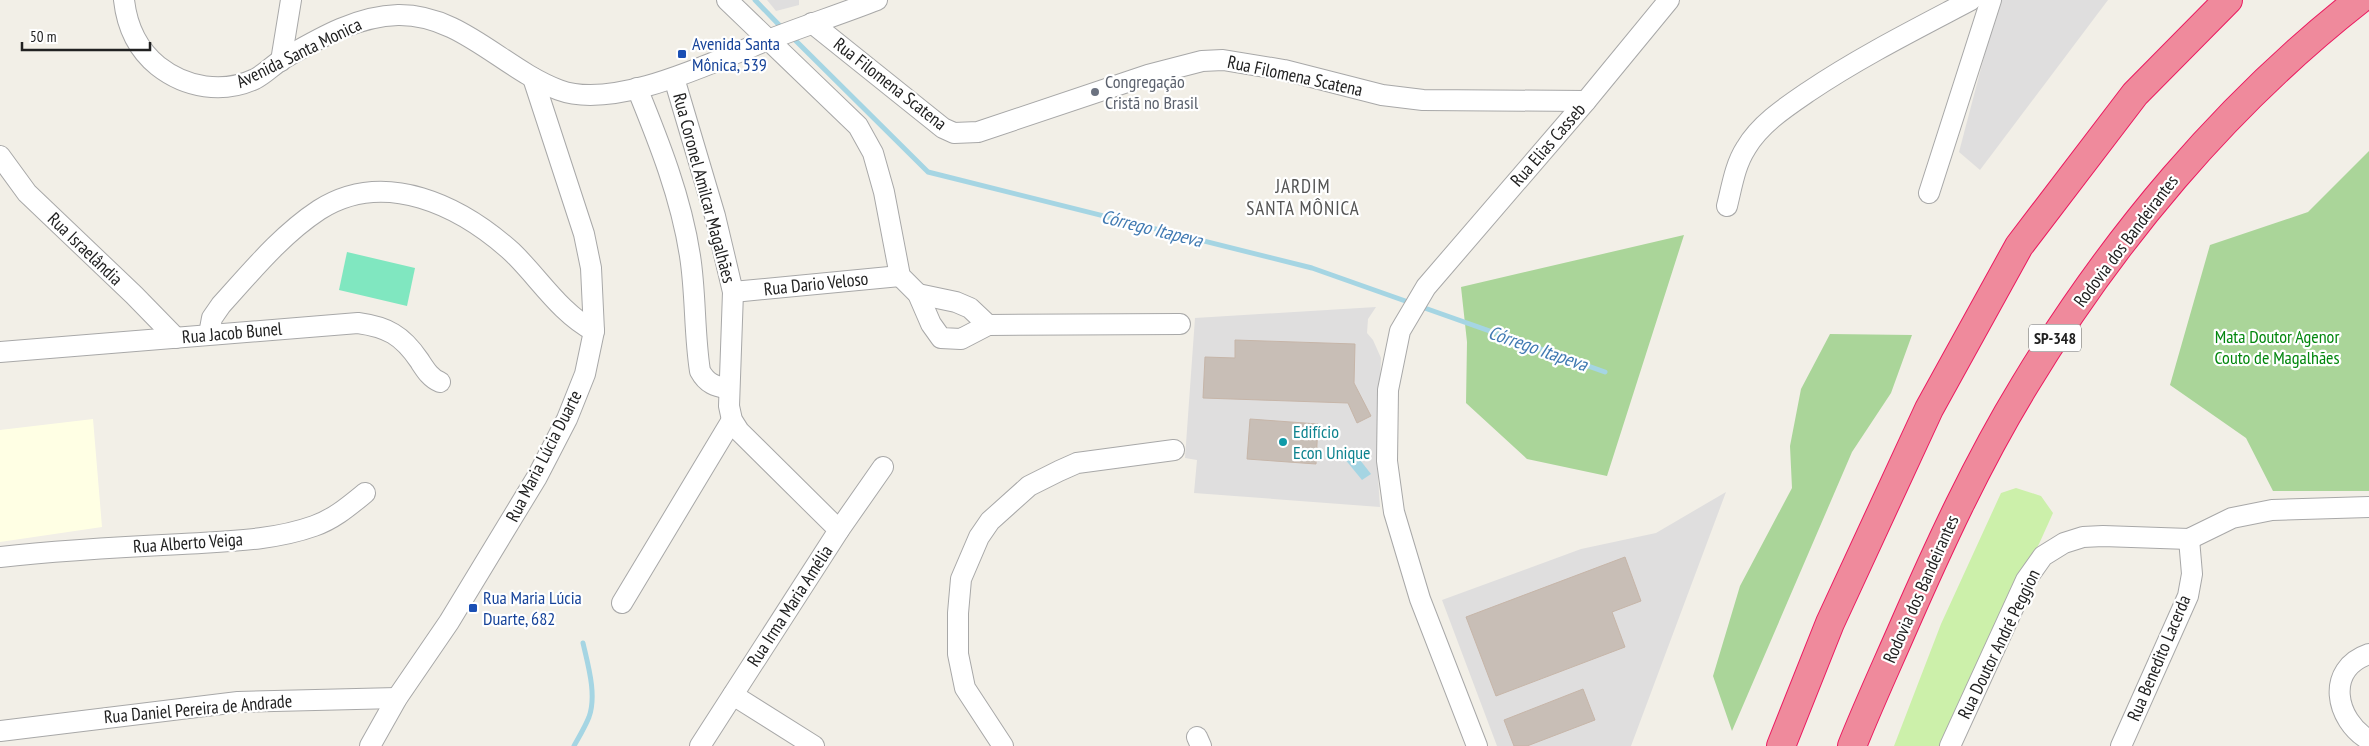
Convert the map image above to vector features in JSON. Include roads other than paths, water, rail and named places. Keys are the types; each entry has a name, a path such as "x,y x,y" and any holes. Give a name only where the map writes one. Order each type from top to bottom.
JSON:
{"highway":[{"path":"1782,746 1830,623 1929,408 2019,246 2135,94 2228,0"},
{"name":"Rodovia dos Bandeirantes","path":"1852,746 1950,521 2024,386 2104,264 2185,164 2309,39 2359,0"}],"street":[{"name":"Avenida Santa Monica","path":"124,0 125,14 132,35 148,58 167,73 194,84 218,89 239,86 257,78 281,60 344,27 376,18 399,15 419,17 463,32 533,78 560,90 578,95 602,94 637,88 674,78 876,0"},
{"path":"281,60 291,0"},
{"path":"727,0 772,39 858,126 873,153 884,192 900,276 918,294 931,324 941,338 961,339 988,325 1180,324"},
{"name":"Rua Elias Casseb","path":"1478,746 1420,600 1393,504 1387,460 1388,390 1400,331 1423,291 1586,101 1669,0"},
{"path":"1727,206 1736,168 1746,148 1759,130 1789,104 1842,68 1972,0"},
{"path":"1928,193 1991,0"},
{"name":"Rua Filomena Scatena","path":"805,26 943,128 954,133 978,132 1148,75 1202,61 1223,60 1284,70 1382,95 1423,100 1586,101"},
{"name":"Rua Maria Lúcia Duarte","path":"370,746 397,698 449,622 537,477 567,419 585,374 594,330 591,268 584,234 533,78"},
{"name":"Rua Coronel Amilcar Magalhães","path":"674,78 715,216 733,292 729,389 732,420"},
{"name":"Rua Coronel Amilcar Magalhães","path":"637,88 666,160 682,215 690,255 696,305 700,371 705,380 714,386 729,389"},
{"name":"Rua Israelândia","path":"0,156 27,194 134,295 176,338"},
{"path":"209,334 212,318 221,305 291,232 320,210 339,201 374,193 396,191 422,197 455,212 493,235 523,263 568,312 582,324 594,330"},
{"name":"Rua Dario Veloso","path":"733,292 900,276"},
{"path":"918,294 956,302 970,308 988,325"},
{"name":"Rua Jacob Bunel","path":"0,352 358,323 380,326 401,339 411,348 428,375 440,382"},
{"path":"622,604 732,420 739,431 839,530"},
{"path":"1003,746 965,688 958,654 958,612 961,579 979,537 990,521 1029,486 1058,471 1077,464 1174,450"},
{"name":"Rua Irma Maria Amélia","path":"700,746 839,530 883,467"},
{"name":"Rua Alberto Veiga","path":"0,558 51,551 238,540 282,535 315,526 338,514 365,493"},
{"path":"2189,540 2232,518 2272,510 2369,507"},
{"name":"Rua Doutor André Peggion","path":"1950,746 2026,580 2043,556 2064,543 2083,537 2103,536 2189,540"},
{"name":"Rua Benedito Lacerda","path":"2121,746 2188,596 2192,574 2189,540"},
{"path":"2369,654 2352,663 2344,674 2339,695 2342,708 2349,722 2361,736 2369,740"},
{"path":"733,695 814,746"},
{"name":"Rua Daniel Pereira de Andrade","path":"0,731 238,702 397,698"}],"water":[{"path":"1353,451 1371,474 1362,480 1344,458"}],"waterway":[{"name":"Córrego Itapeva","path":"755,0 783,29"},
{"name":"Córrego Itapeva","path":"791,36 928,172 1312,268 1411,303"},
{"name":"Córrego Itapeva","path":"1419,306 1605,372"},
{"path":"574,746 589,717 592,699 591,680 583,643"}],"place":[{"name":"Avenida Santa Mônica, 539","path":"682,54"},
{"name":"Congregação Cristã no Brasil","path":"1095,92"},
{"name":"Edifício Econ Unique","path":"1283,442"},
{"name":"Rua Maria Lúcia Duarte, 682","path":"473,608"}],"district":[{"name":"JARDIM SANTA MÔNICA","path":"1303,197"}],"park label":[{"name":"Mata Doutor Agenor Couto de Magalhães","path":"2277,347"}]}
